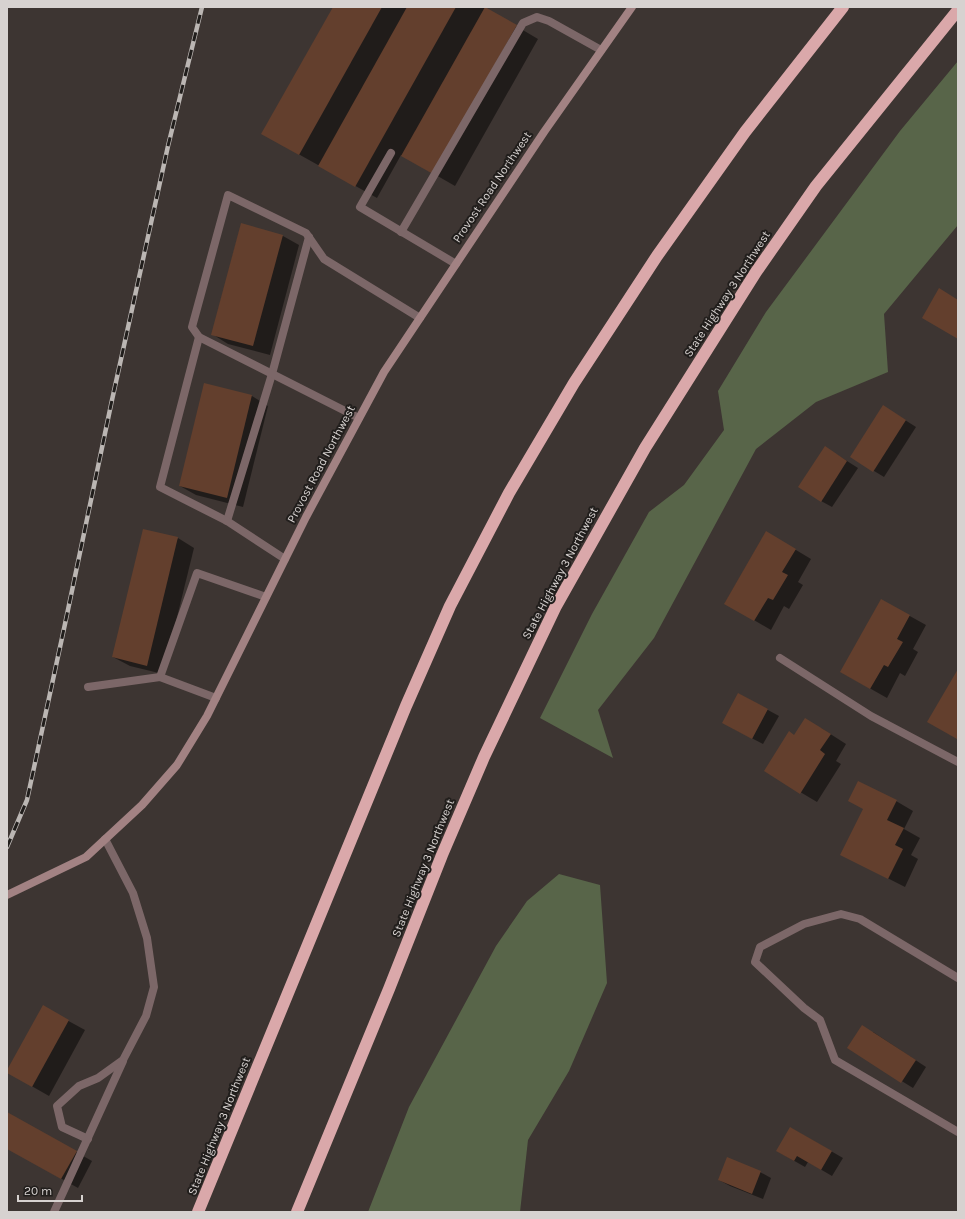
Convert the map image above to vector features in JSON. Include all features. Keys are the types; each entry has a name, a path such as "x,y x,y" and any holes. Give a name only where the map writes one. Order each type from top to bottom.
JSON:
{"highway":[{"name":"State Highway 3 Northwest","path":"198,1212 406,706 450,606 509,493 574,383 657,256 745,132 843,7"},
{"name":"State Highway 3 Northwest","path":"297,1212 442,855 484,757 556,606 645,448 756,272 816,186 958,10"}],"street":[{"name":"Provost Road Northwest","path":"7,896 86,857 142,805 176,765 207,716 285,559 358,418 384,372 544,132 632,7"}],"lane":[{"path":"401,232 523,23 537,17 549,21 601,50"},
{"path":"391,153 360,207 456,264"},
{"path":"358,418 199,337 192,327 228,195 306,233 324,259 420,318"},
{"path":"227,521 272,374 309,237"},
{"path":"199,337 160,487 227,521 285,559"},
{"path":"160,677 197,573 266,597"},
{"path":"780,658 871,716 958,762"},
{"path":"88,687 160,677 216,698"},
{"path":"54,1212 123,1060 146,1016 154,987 147,938 133,893 105,839"},
{"path":"958,978 860,919 841,914 804,924 760,947 755,962 804,1008 820,1020 835,1060 958,1132"},
{"path":"88,1139 62,1127 57,1106 79,1086 98,1078 123,1060"}],"green space":[{"path":"958,61 958,225 884,314 888,372 816,402 756,449 654,638 598,710 613,758 540,718 592,614 649,512 684,485 724,430 718,391 766,312 900,131"},
{"path":"559,874 600,885 607,983 569,1071 528,1140 520,1212 368,1212 409,1107 496,946 527,901"}],"building":[{"path":"333,7 382,7 299,155 261,134"},
{"path":"407,7 456,7 355,187 318,166"},
{"path":"485,7 517,25 433,174 401,156"},
{"path":"241,223 283,235 253,346 211,335"},
{"path":"939,288 958,300 958,339 922,318"},
{"path":"204,383 252,395 227,498 179,486"},
{"path":"883,405 906,420 873,472 850,457"},
{"path":"825,446 847,461 821,502 798,487"},
{"path":"143,529 178,537 147,666 112,657"},
{"path":"766,531 796,549 782,572 788,575 773,600 768,598 754,621 724,604"},
{"path":"881,599 910,615 897,639 903,642 888,667 884,665 870,689 840,672"},
{"path":"958,669 958,737 957,739 927,722"},
{"path":"738,693 768,709 752,739 722,723"},
{"path":"805,718 831,734 820,750 825,754 800,794 764,771 789,731 794,735"},
{"path":"858,781 897,800 887,820 904,828 895,845 903,849 888,879 840,855 863,809 848,801"},
{"path":"43,1005 69,1020 32,1087 7,1073 7,1070"},
{"path":"862,1025 916,1060 901,1083 847,1048"},
{"path":"7,1112 77,1151 61,1179 7,1149"},
{"path":"790,1127 832,1151 821,1170 797,1156 794,1161 776,1151"},
{"path":"727,1157 761,1171 752,1194 718,1180"}],"railway":[{"path":"7,847 27,800 112,400 168,146 202,7"}]}
